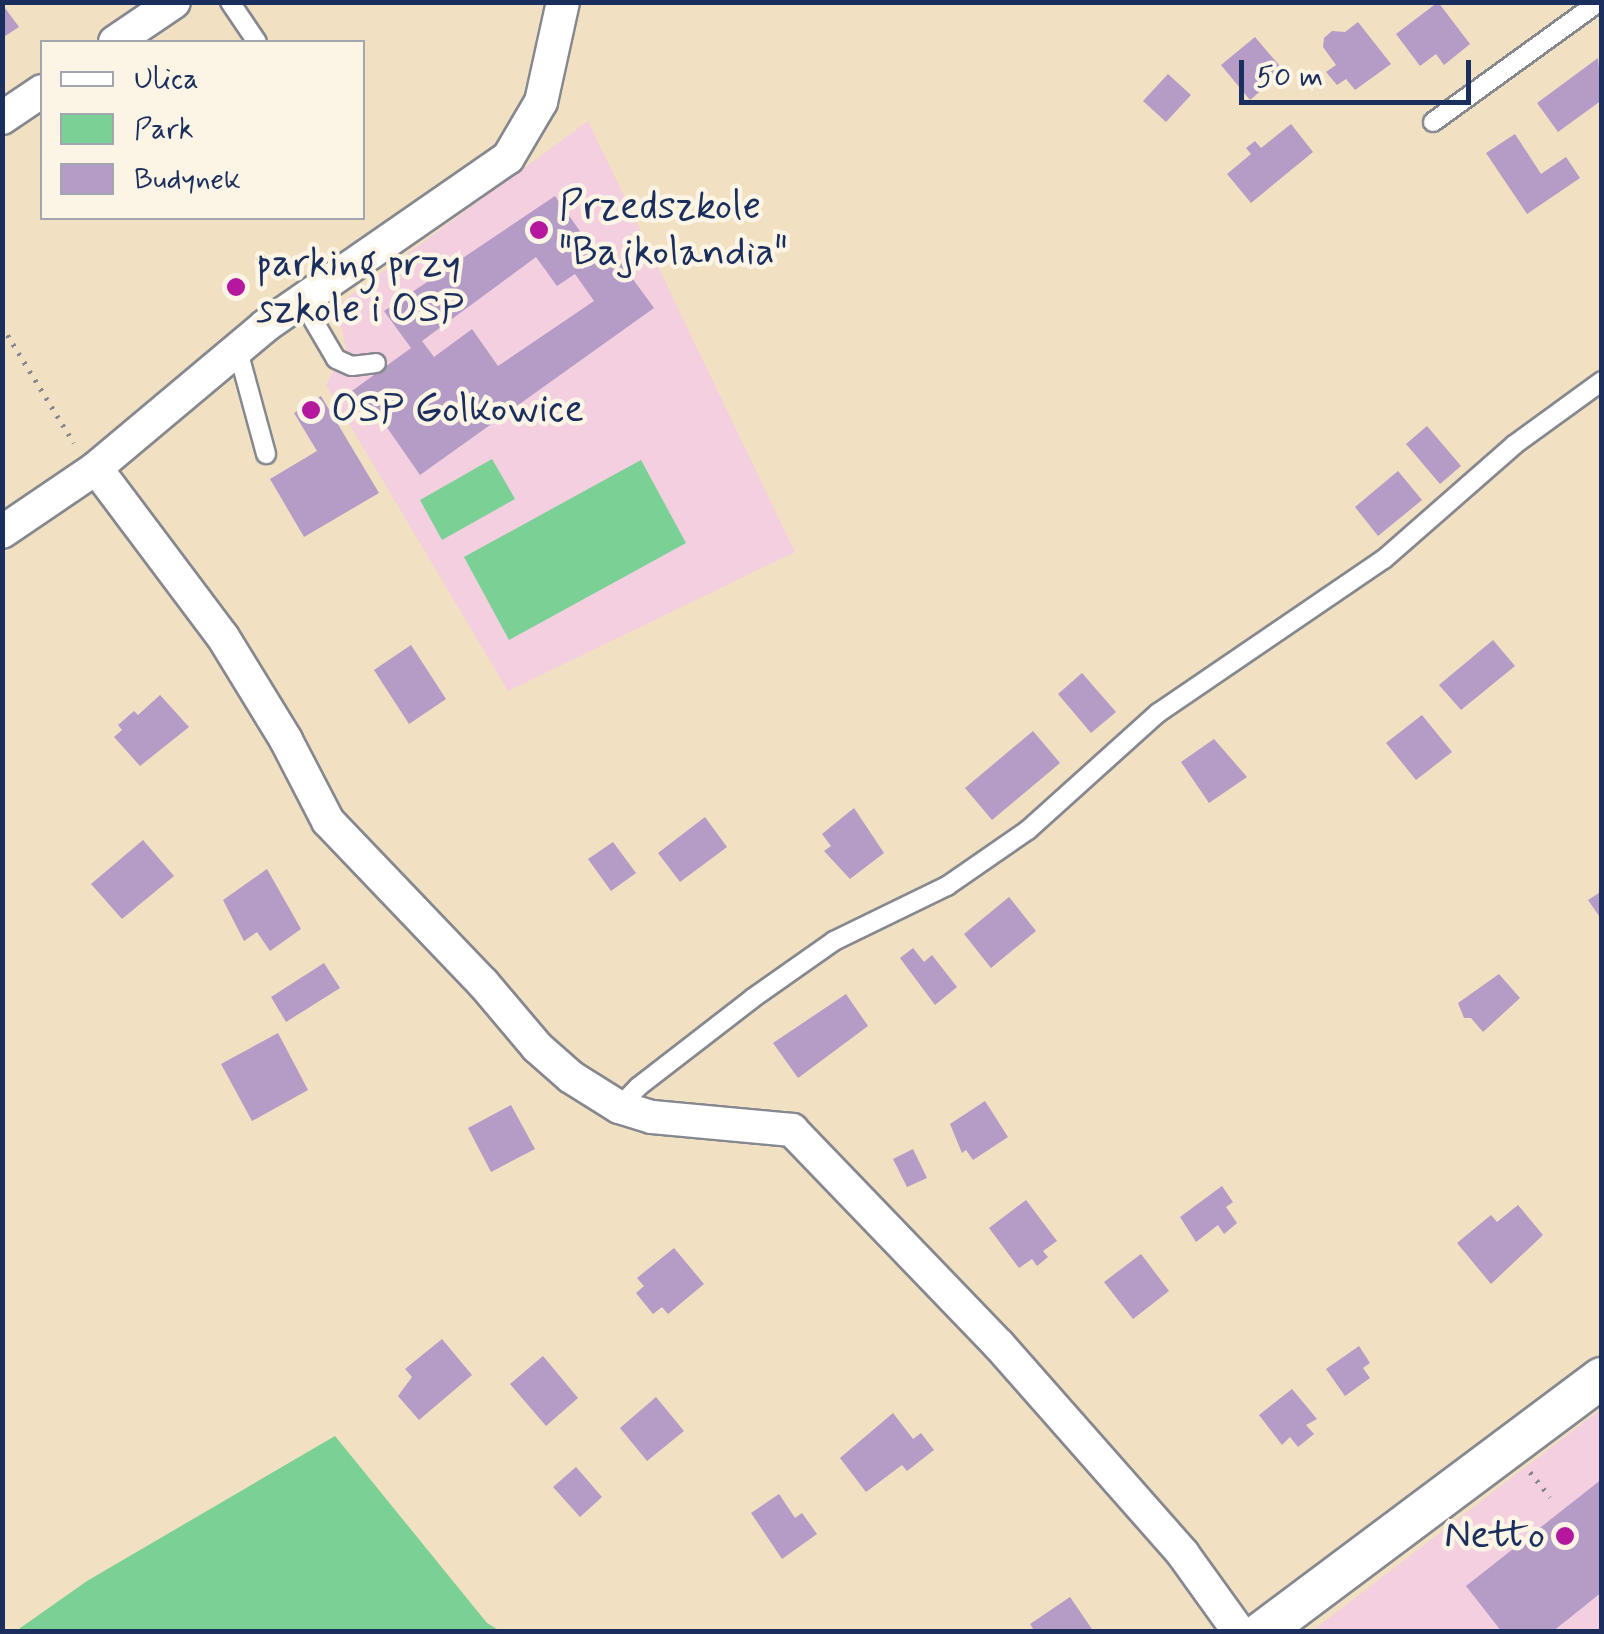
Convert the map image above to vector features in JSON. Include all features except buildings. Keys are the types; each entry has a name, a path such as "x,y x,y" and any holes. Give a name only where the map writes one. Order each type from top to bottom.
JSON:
{"street":[{"path":"118,40 174,2"},
{"path":"2,532 96,468 237,347 508,158 541,102 563,2"},
{"path":"2,118 40,92"},
{"path":"96,468 223,637 286,740 328,821 484,982 537,1047 571,1077 619,1107 652,1117 792,1130 999,1345 1183,1554 1239,1632"},
{"path":"1262,1632 1602,1378"}],"lane":[{"path":"230,2 255,40"},
{"path":"1433,122 1598,2"},
{"path":"302,301 336,359 352,366 376,363"},
{"path":"237,347 266,454"},
{"path":"619,1107 638,1087 834,942 946,886 1028,830 1158,713 1372,568 1514,445 1602,381"}],"path":[{"path":"2,326 67,436 96,468"},
{"path":"1541,1486 1550,1498"}],"shaded area":[{"path":"588,121 795,552 508,691 326,385 346,348 336,306"},
{"path":"1601,1409 1601,1631 1312,1631"}],"green space":[{"path":"492,459 515,499 442,540 420,500"},
{"path":"641,460 686,543 509,640 464,557"},
{"path":"335,1436 487,1623 500,1631 16,1631 87,1581"}],"place":[{"name":"Przedszkole \"Bajkolandia\"","path":"539,230"},
{"name":"parking przy szkole i OSP","path":"236,287"},
{"name":"OSP Golkowice","path":"311,410"},
{"name":"Netto","path":"1565,1536"}]}
